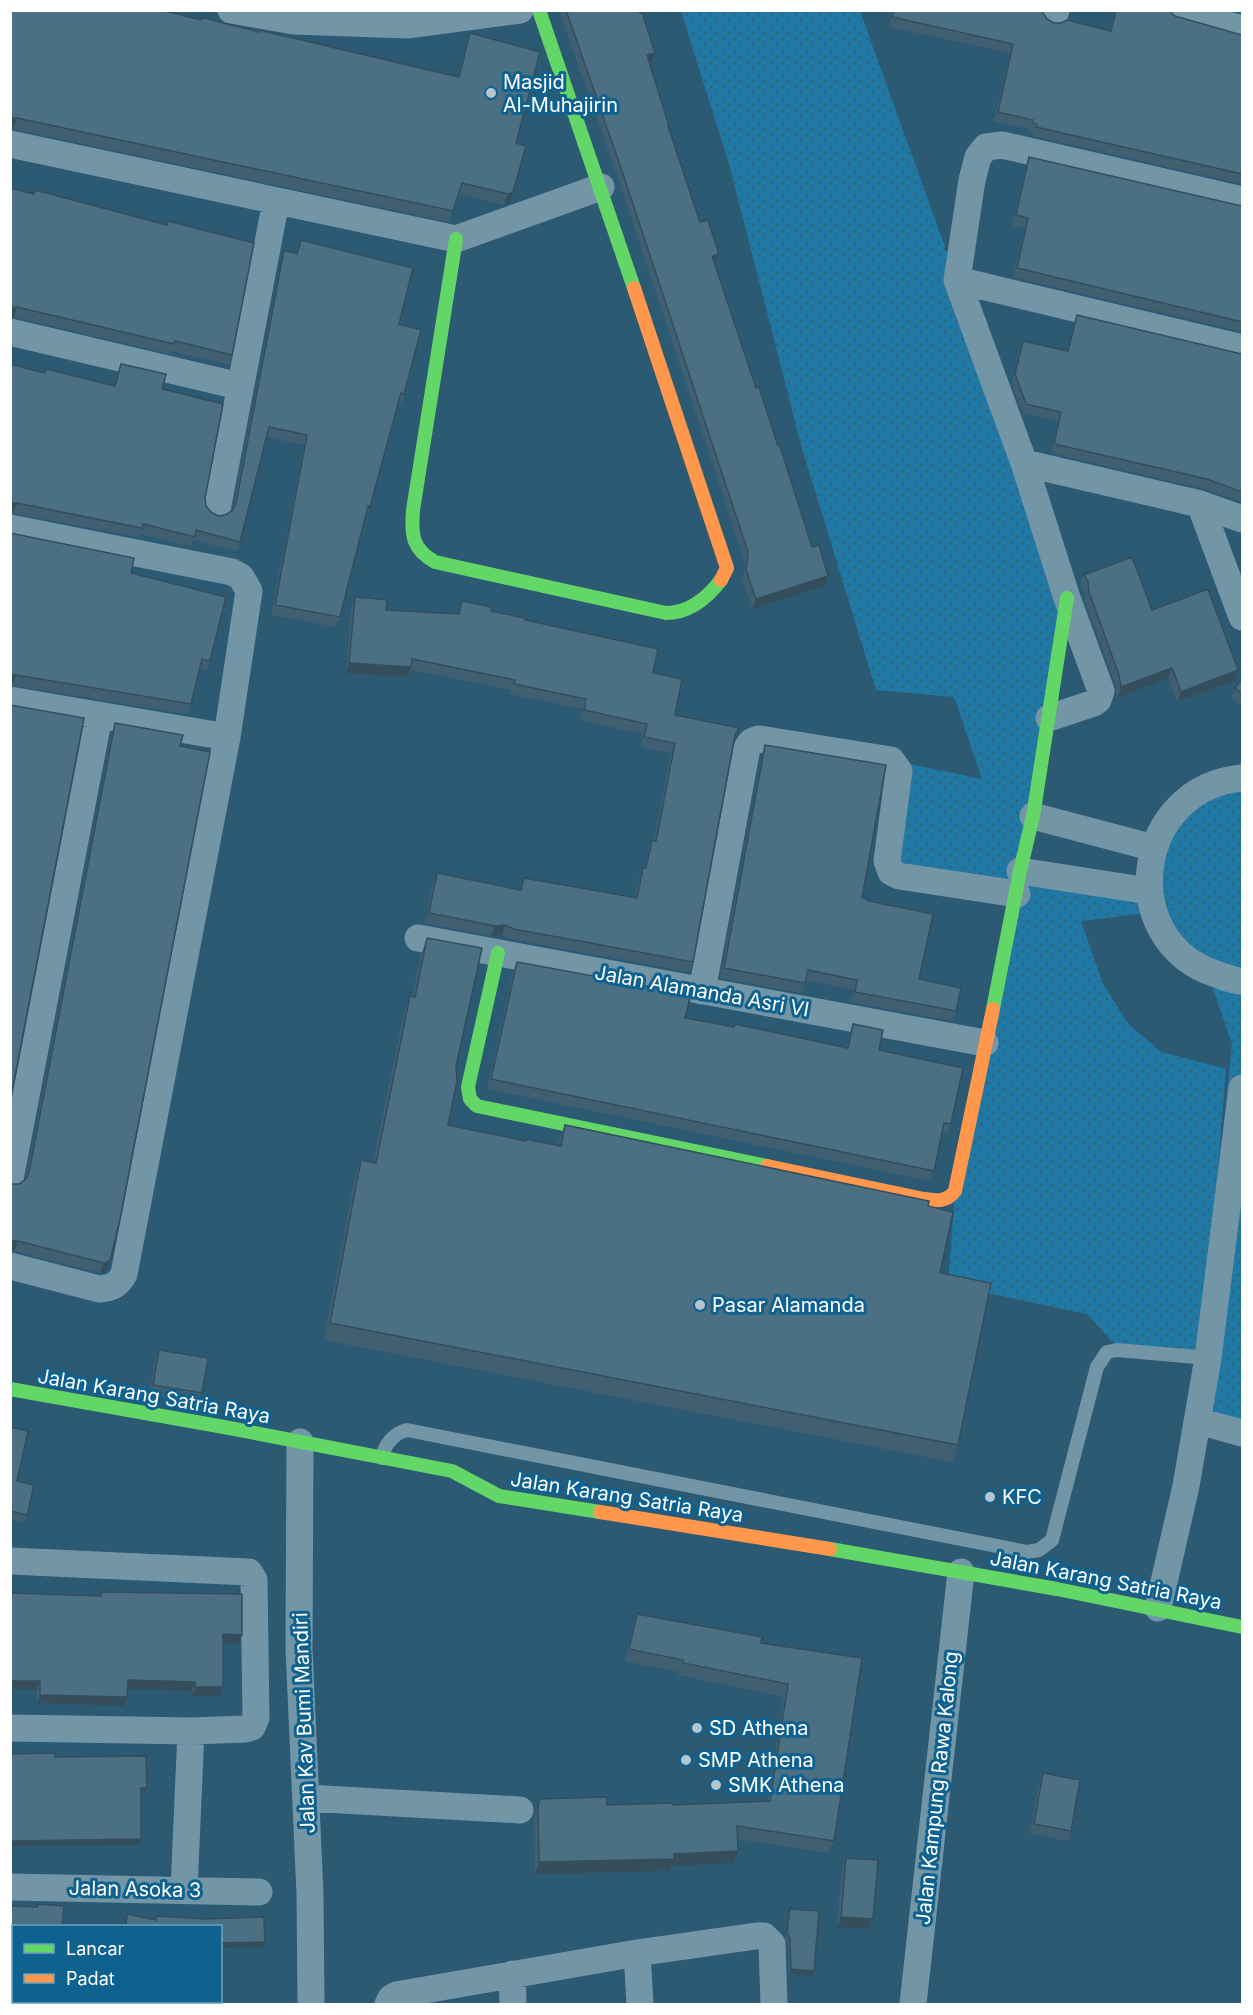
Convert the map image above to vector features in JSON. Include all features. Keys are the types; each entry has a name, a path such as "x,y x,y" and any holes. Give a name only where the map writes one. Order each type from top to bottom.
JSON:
{"street":[{"path":"231,10 407,25 520,10"},
{"path":"456,239 413,510 411,529 415,546 424,557 435,562 666,613 680,612 691,606 723,581 727,568 601,187 539,10"},
{"path":"1176,10 1242,29"},
{"path":"10,144 456,239 601,187"},
{"path":"1048,718 1094,703 1101,691 1066,598 1024,463 957,280 972,180 978,157 986,147 1002,145 1242,200"},
{"path":"217,510 276,201"},
{"path":"957,280 1242,348"},
{"path":"10,332 240,386"},
{"path":"1024,463 1200,504 1242,519"},
{"path":"1200,504 1242,617"},
{"path":"10,528 232,572 241,577 249,591 227,737 124,1274 119,1283 110,1288 99,1289 10,1266"},
{"path":"498,953 468,1087 470,1099 477,1106 924,1199 943,1202 951,1198 955,1191 1033,816 1066,598"},
{"path":"10,700 227,737"},
{"path":"10,1179 99,716"},
{"path":"702,991 747,748 751,742 759,739 891,760 899,771 887,861 891,872 899,876 1149,891"},
{"path":"1242,778 1228,779 1203,789 1174,811 1162,829 1154,848 1149,870 1149,891 1154,912 1164,932 1177,950 1207,971 1242,981"},
{"path":"1033,816 1154,848"},
{"name":"Jalan Alamanda Asri VI","path":"418,938 985,1043"},
{"path":"1158,1608 1186,1486 1198,1421 1242,1088"},
{"name":"Jalan Karang Satria Raya","path":"10,1389 452,1471 499,1496 961,1572 1158,1608 1242,1627"},
{"path":"1198,1421 1242,1433"},
{"name":"Jalan Kav Bumi Mandiri","path":"300,1442 299,1649 307,1798 311,2004"},
{"path":"10,1561 245,1572 252,1575 254,1603 254,1723 252,1727 191,1731 10,1728"},
{"name":"Jalan Kampung Rawa Kalong","path":"912,2004 961,1572"},
{"path":"184,1890 191,1731"},
{"path":"307,1798 520,1810"},
{"name":"Jalan Asoka 3","path":"10,1887 259,1892"},
{"path":"388,2004 396,1995 638,1953 756,1936 764,1936 772,1944 774,2004"},
{"path":"638,1953 640,2004"},
{"path":"512,1974 513,2004"}],"lane":[{"path":"382,1459 383,1451 395,1434 407,1430 1027,1552 1039,1550 1052,1540 1097,1367 1107,1352 1117,1350 1208,1358"}],"shaded area":[{"path":"681,11 860,11 957,280 1067,598 1022,872 1149,891 1162,829 1242,778 1242,1432 1205,1422 1201,1358 1117,1347 1087,1314 948,1285 955,1191 1017,895 899,876 891,760 982,779 954,697 876,690 801,445 729,164","holes":["1154,912 1207,971 1232,1044 1211,1256 1226,1069 1162,1052 1129,1025 1103,984 1081,921"]}],"building":[{"path":"10,10 161,10 259,32 259,30 459,77 470,33 540,52 516,143 526,146 513,192 508,194 462,183 453,211 10,118"},
{"path":"566,10 639,10 640,13 642,12 655,53 647,55 668,126 700,222 708,220 719,254 712,256 756,388 759,387 778,446 780,446 812,547 819,545 828,576 756,599 746,570 748,552 622,171"},
{"path":"894,10 1041,10 1047,19 1054,23 1067,20 1111,31 1116,10 1168,10 1175,16 1242,35 1242,174 1036,127 1037,124 1032,123 1033,120 998,112 1013,44 892,17"},
{"path":"1029,157 1242,206 1242,322 1017,268 1028,218 1016,215"},
{"path":"10,188 34,194 35,190 167,225 168,221 254,243 232,355 175,341 174,344 17,307 10,308"},
{"path":"301,240 413,268 399,324 421,330 370,507 368,506 340,617 275,605 307,435 269,427 240,542 196,530 195,537 143,524 142,528 10,503 10,364 45,373 46,369 115,386 121,364 166,374 162,389 223,404 205,498 206,506 218,516 232,511 236,503 284,250 297,254"},
{"path":"1077,315 1242,354 1242,492 1207,479 1054,444 1061,412 1026,404 1015,374 1023,341 1068,351"},
{"path":"10,533 134,558 131,573 226,597 210,661 202,659 191,704 10,675"},
{"path":"1132,557 1152,610 1208,589 1238,670 1181,692 1172,668 1121,687 1119,675 1084,575"},
{"path":"355,597 387,600 386,610 459,614 462,601 492,607 491,611 525,618 525,620 658,649 653,673 682,679 675,715 739,728 735,735 693,962 514,929 505,925 495,926 429,913 437,873 521,890 524,878 637,898 652,840 656,841 675,743 644,737 647,724 584,710 586,699 514,684 515,680 412,659 411,667 349,663"},
{"path":"1242,679 1242,694 1235,688"},
{"path":"10,705 84,718 10,1102"},
{"path":"115,723 183,735 180,746 210,752 120,1219 110,1261 104,1263 18,1241 10,1241 10,1184 19,1184 26,1179 29,1172"},
{"path":"765,745 886,765 862,898 933,914 919,979 961,988 956,1011 855,992 857,980 808,970 805,983 724,968"},
{"path":"427,938 482,948 456,1066 457,1081 448,1125 561,1146 565,1125 929,1201 928,1206 953,1212 940,1273 991,1283 958,1445 330,1323 361,1160 376,1163 410,996 415,997"},
{"path":"517,962 691,994 685,1018 734,1027 735,1024 848,1048 853,1024 883,1030 879,1050 963,1068 951,1124 944,1123 934,1171 491,1079"},
{"path":"159,1350 208,1358 202,1393 153,1385"},
{"path":"10,1427 28,1431 17,1481 34,1485 27,1515 10,1511"},
{"path":"101,1592 242,1594 242,1635 223,1634 223,1687 195,1687 195,1682 128,1680 127,1697 40,1695 40,1681 10,1681 10,1593 101,1596"},
{"path":"637,1614 762,1637 761,1643 862,1658 834,1841 737,1826 738,1851 674,1854 674,1859 539,1862 538,1806 540,1799 607,1797 607,1805 770,1801 788,1684 683,1663 683,1660 629,1649"},
{"path":"55,1753 55,1757 146,1756 147,1788 141,1788 141,1839 10,1841 10,1754"},
{"path":"1043,1773 1080,1780 1071,1831 1034,1824"},
{"path":"846,1858 878,1860 873,1919 841,1917"},
{"path":"38,1904 64,1906 62,1925 12,1925 12,2003 29,2003 10,2004 10,1906 38,1907"},
{"path":"790,1909 819,1911 814,1971 791,1969 790,1938 787,1933"},
{"path":"127,1914 156,1920 156,1916 206,1919 264,1917 265,1942 222,1943 222,1925 126,1925"}],"traffic: fast":[{"path":"539,10 634,288"},
{"path":"456,239 413,510 412,527 417,546 435,562 666,613 682,610 697,603 721,580"},
{"path":"993,1009 1033,816 1067,598"},
{"path":"498,953 468,1087 470,1099 477,1106 767,1166"},
{"path":"10,1389 452,1471 499,1496 600,1512"},
{"path":"830,1549 1057,1589 1242,1627"}],"traffic: slow":[{"path":"634,288 727,568 721,580"},
{"path":"767,1166 924,1199 937,1200 949,1197 955,1191 993,1009"},
{"path":"600,1512 830,1549"}],"place":[{"name":"Masjid Al-Muhajirin","path":"491,93"},
{"name":"Pasar Alamanda","path":"700,1305"},
{"name":"KFC","path":"990,1497"},
{"name":"SD Athena","path":"697,1728"},
{"name":"SMP Athena","path":"686,1760"},
{"name":"SMK Athena","path":"716,1785"}]}
